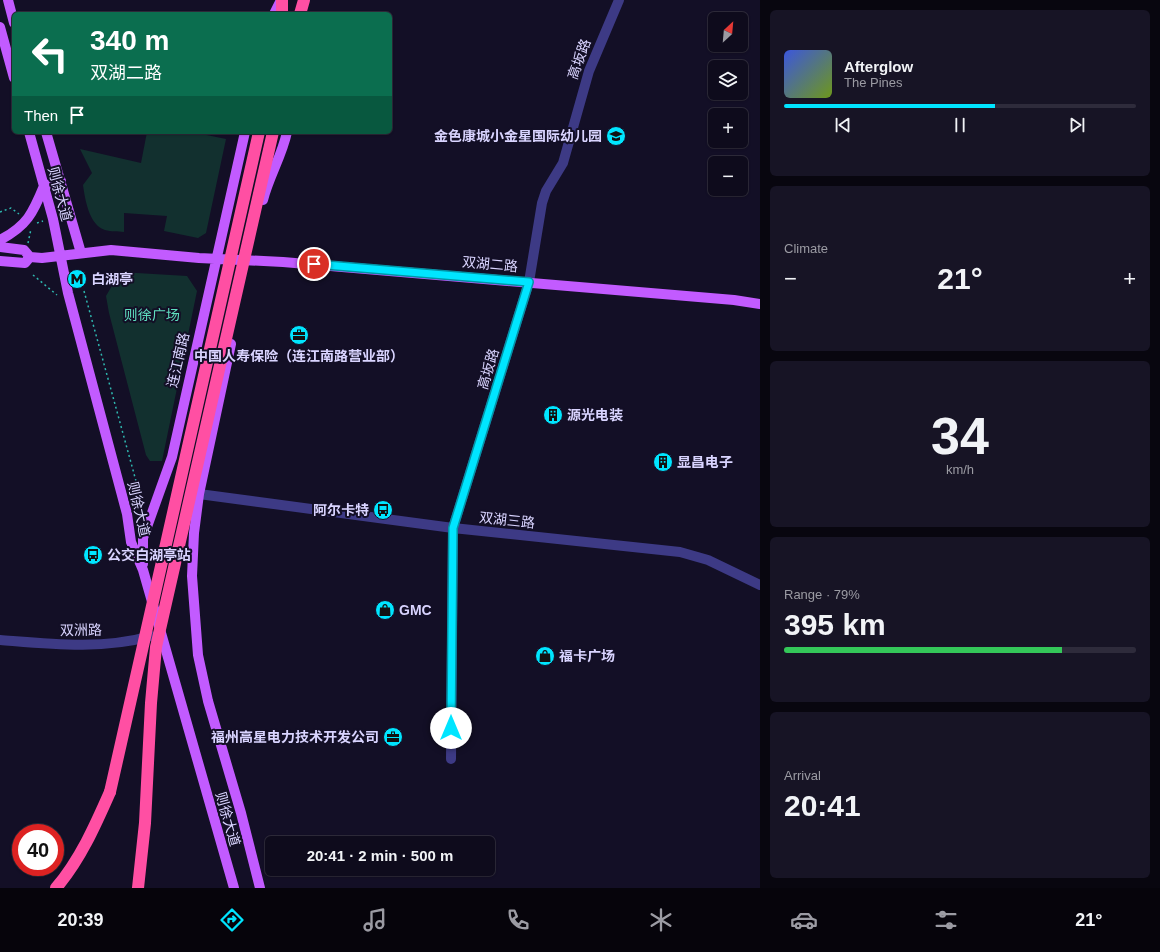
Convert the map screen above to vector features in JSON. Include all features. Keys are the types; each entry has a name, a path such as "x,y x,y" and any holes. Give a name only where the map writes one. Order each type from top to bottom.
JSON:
{"highway":[{"path":"282,0 282,12"},
{"path":"301,12 304,0"},
{"path":"56,888 65,877 90,836 110,792 259,134"},
{"path":"138,888 146,823 151,703 156,647 273,134"}],"main road":[{"path":"8,0 12,15"},
{"path":"275,12 282,0"},
{"path":"304,0 306,12"},
{"path":"0,27 12,71"},
{"name":"则徐大道","path":"30,134 44,186 68,293 127,514 132,542 143,570 234,888"},
{"name":"则徐大道","path":"47,134 81,253"},
{"name":"连江南路","path":"143,570 143,538 172,457 245,134"},
{"path":"199,494 249,260 266,188 284,147 287,134"},
{"path":"0,240 14,232 27,221 32,214 44,186 61,181"},
{"path":"0,247 24,250 30,257 25,263 0,261"},
{"name":"双湖二路","path":"30,257 60,256 111,250 529,282 734,300 760,304"},
{"name":"则徐大道","path":"199,494 194,533 192,576 198,655 208,701 241,813 260,888"}],"street":[{"name":"高坂路","path":"450,759 453,528 529,282 542,202 546,191 563,163 589,71 619,0"},
{"name":"双湖三路","path":"199,494 453,528 688,554 708,560 760,585"},
{"name":"双洲路","path":"0,640 47,644 94,645 132,641 161,633"}],"path":[{"path":"0,212 11,208 19,214"},
{"path":"28,245 32,224 43,221"},
{"path":"33,275 57,294"},
{"path":"84,291 139,492 140,503"}],"green space":[{"path":"147,134 202,134 226,139 206,233 198,238 164,231 167,216 124,213 124,232 105,230 95,223 89,211 83,185 92,173 80,149 141,163"},
{"name":"则徐广场","path":"120,272 187,276 197,291 162,461 150,461 146,455 109,313 106,296"}],"place":[{"name":"金色康城小金星国际幼儿园","path":"616,136"},
{"name":"白湖亭","path":"77,279"},
{"name":"中国人寿保险（连江南路营业部）","path":"299,335"},
{"name":"源光电装","path":"553,415"},
{"name":"显昌电子","path":"663,462"},
{"name":"阿尔卡特","path":"383,510"},
{"name":"公交白湖亭站","path":"93,555"},
{"name":"GMC","path":"385,610"},
{"name":"福卡广场","path":"545,656"},
{"name":"福州高星电力技术开发公司","path":"393,737"}],"route":[{"path":"314,264 529,282 453,528 451,728"}]}
